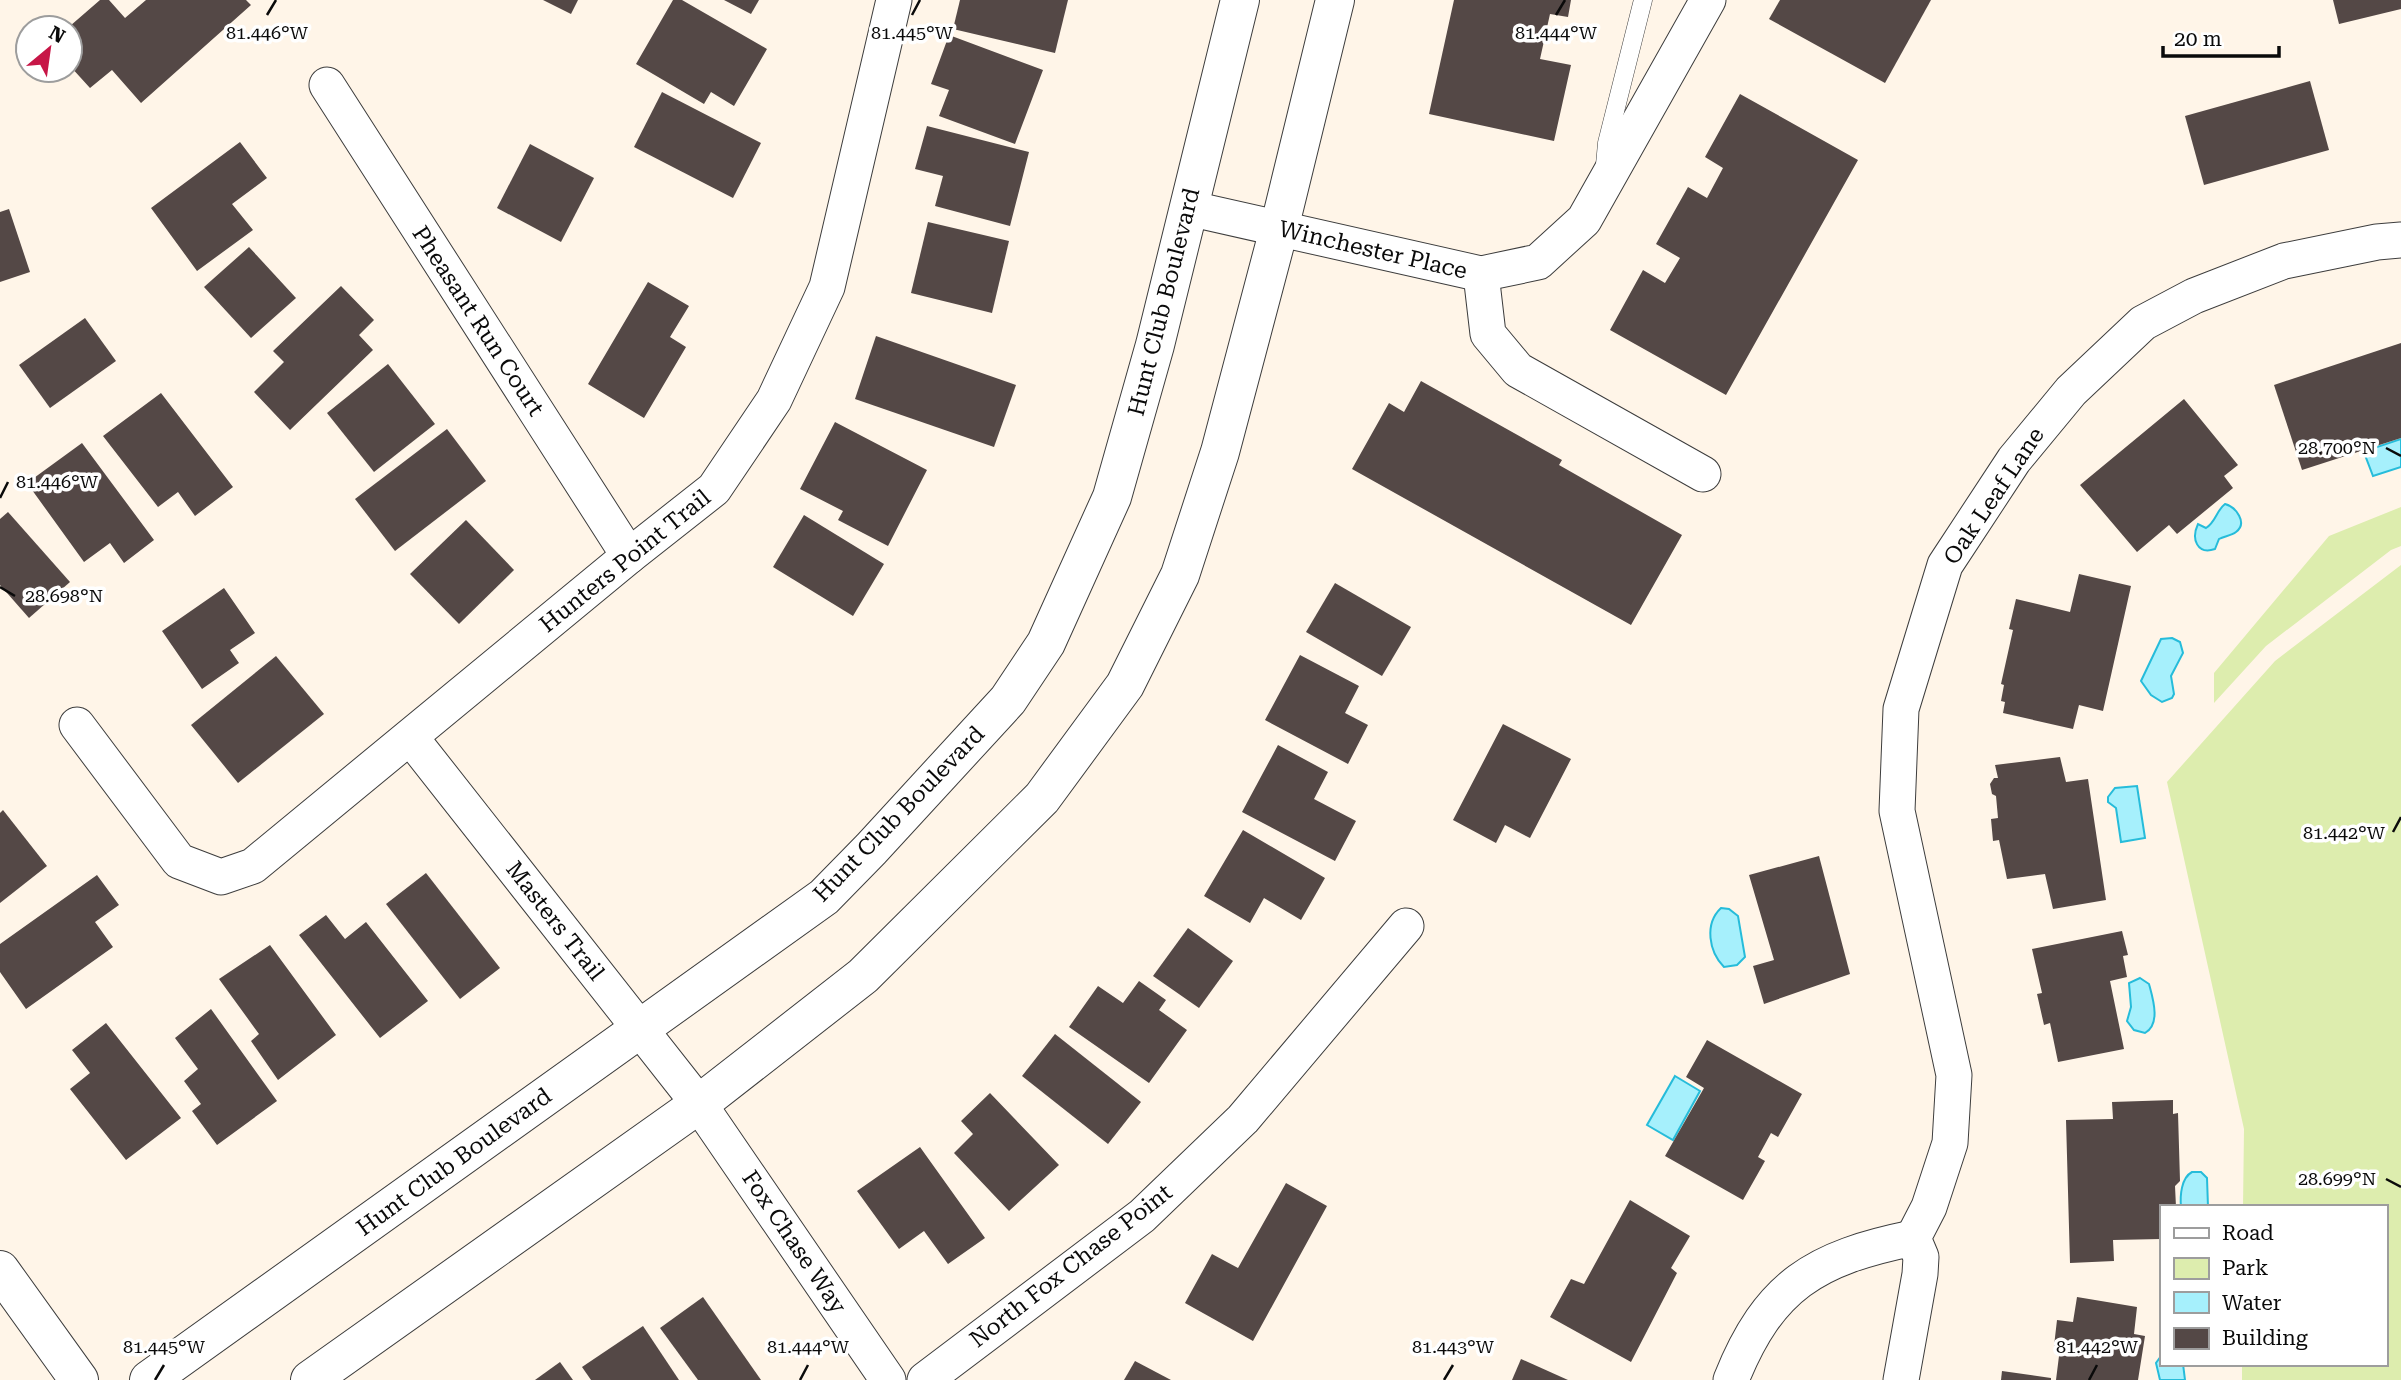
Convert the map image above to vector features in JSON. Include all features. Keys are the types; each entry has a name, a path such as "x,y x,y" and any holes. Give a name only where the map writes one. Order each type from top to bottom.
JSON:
{"street":[{"name":"Hunters Point Trail","path":"77,724 179,862 221,877 253,866 714,489 774,400 827,287 894,0"},
{"name":"Hunt Club Boulevard","path":"149,1380 824,897 1008,700 1046,643 1112,497 1155,345 1240,0"},
{"path":"310,1380 699,1104 872,967 1042,798 1125,685 1180,575 1220,452 1279,229 1335,0"},
{"name":"Winchester Place","path":"1188,208 1481,274 1538,262 1584,220 1708,0"},
{"name":"Pheasant Run Court","path":"327,85 629,556"},
{"name":"Oak Leaf Lane","path":"1913,1238 1929,1206 1950,1143 1954,1075 1897,811 1901,709 1945,565 2022,450 2071,391 2143,323 2194,296 2284,261 2377,242 2401,240"},
{"path":"1481,274 1488,334 1518,370 1703,474"},
{"name":"Masters Trail","path":"411,738 699,1104"},
{"name":"North Fox Chase Point","path":"925,1380 1142,1216 1243,1119 1406,926"},
{"name":"Fox Chase Way","path":"699,1104 888,1380"},
{"path":"1731,1380 1757,1325 1789,1288 1811,1271 1839,1258 1885,1243 1913,1238 1921,1258 1920,1274 1901,1380"},
{"path":"0,1270 79,1380"}],"lane":[{"path":"1603,186 1607,143 1643,0"}],"green space":[{"path":"2401,507 2401,546 2391,550 2266,646 2214,703 2214,673 2329,536"},
{"path":"2401,565 2401,1380 2242,1380 2242,1366 2387,1366 2387,1205 2243,1205 2244,1129 2167,782 2275,661"}],"water":[{"path":"2401,439 2401,467 2373,476 2365,455 2368,450"},
{"path":"2225,504 2233,508 2239,516 2239,528 2219,539 2215,549 2200,548 2195,535 2198,524 2206,528"},
{"path":"2172,638 2180,642 2183,653 2171,676 2174,694 2172,698 2162,702 2151,695 2141,681 2161,639"},
{"path":"2137,786 2145,838 2121,842 2116,808 2108,802 2108,797 2115,788"},
{"path":"1721,908 1729,909 1738,916 1745,957 1737,965 1724,967 1712,946 1712,922"},
{"path":"2140,978 2149,984 2155,1011 2153,1024 2145,1033 2134,1030 2127,1021 2131,1007 2129,983"},
{"path":"1675,1076 1700,1091 1673,1140 1647,1125"},
{"path":"2201,1172 2207,1178 2208,1205 2181,1205 2183,1183 2188,1175"},
{"path":"2160,1357 2160,1366 2183,1366 2185,1380 2160,1380 2156,1363"}],"building":[{"path":"100,0 109,0 125,18 146,0 246,0 251,5 141,103 112,70 90,88 84,81 84,14"},
{"path":"543,0 578,0 571,14"},
{"path":"673,0 682,0 767,49 734,106 711,92 704,104 636,64"},
{"path":"724,0 759,0 751,14"},
{"path":"960,0 1068,0 1055,53 953,29"},
{"path":"1454,0 1571,0 1568,17 1550,14 1540,59 1571,65 1554,141 1429,114"},
{"path":"1780,0 1931,0 1885,83 1769,19"},
{"path":"2333,0 2401,0 2401,9 2339,24"},
{"path":"949,35 1043,70 1015,144 939,116 949,90 931,84"},
{"path":"2310,81 2329,150 2204,185 2185,116"},
{"path":"662,92 761,143 733,198 634,147"},
{"path":"1740,94 1858,160 1726,395 1610,330 1643,270 1665,283 1680,258 1656,244 1688,187 1707,198 1723,168 1705,157"},
{"path":"927,126 1029,152 1010,226 935,206 943,176 915,169"},
{"path":"240,142 267,178 232,204 253,230 197,271 151,208"},
{"path":"530,144 594,178 561,242 497,208"},
{"path":"9,209 30,272 0,282 0,212"},
{"path":"928,222 1009,241 992,313 911,293"},
{"path":"249,247 296,298 251,338 204,287"},
{"path":"648,282 689,306 670,337 686,347 644,418 588,384"},
{"path":"341,286 374,320 359,335 373,350 290,430 254,392 284,362 273,351"},
{"path":"85,318 116,361 50,408 19,365"},
{"path":"876,336 1016,385 994,447 855,399"},
{"path":"2401,343 2401,438 2302,470 2274,385"},
{"path":"388,364 435,424 374,472 327,413"},
{"path":"1421,381 1562,460 1559,465 1682,535 1631,625 1352,469 1389,403 1404,412"},
{"path":"161,393 233,487 195,516 178,492 158,507 103,436"},
{"path":"2184,399 2238,465 2224,476 2233,488 2177,534 2169,525 2137,552 2080,485"},
{"path":"835,422 927,470 888,546 838,520 843,511 800,489"},
{"path":"447,429 486,481 395,551 355,499"},
{"path":"82,443 154,540 124,563 110,543 84,562 27,483"},
{"path":"8,512 70,582 29,618 0,585 0,519"},
{"path":"804,515 884,564 853,616 773,567"},
{"path":"466,520 514,570 459,624 410,574"},
{"path":"2079,574 2131,586 2103,711 2079,705 2073,729 2003,713 2005,702 2001,701 2004,685 2001,684 2013,630 2009,629 2016,599 2070,612"},
{"path":"1335,583 1411,627 1382,676 1306,632"},
{"path":"224,588 255,633 230,650 239,663 202,689 162,631"},
{"path":"1300,655 1359,686 1345,713 1368,725 1348,764 1265,720"},
{"path":"276,656 324,714 238,783 191,725"},
{"path":"1503,724 1571,759 1530,838 1505,825 1496,843 1453,820"},
{"path":"1278,745 1328,772 1314,799 1356,821 1335,861 1242,812"},
{"path":"2060,757 2066,782 2088,779 2106,900 2053,909 2045,874 2007,879 1999,840 1993,841 1991,819 1998,818 1996,796 1992,794 1990,784 1994,778 1998,778 1995,765"},
{"path":"3,810 47,866 0,903 0,813"},
{"path":"1243,830 1325,878 1301,920 1264,898 1250,923 1204,896"},
{"path":"1819,856 1850,974 1764,1004 1753,966 1774,960 1749,875"},
{"path":"426,873 500,968 460,999 386,904"},
{"path":"97,875 119,905 95,922 113,947 26,1009 0,972 0,944"},
{"path":"326,915 345,939 366,922 428,1001 380,1038 299,935"},
{"path":"1188,928 1233,961 1199,1008 1153,976"},
{"path":"2122,931 2128,955 2123,956 2127,977 2110,981 2124,1049 2058,1062 2050,1023 2044,1025 2037,994 2042,993 2032,949"},
{"path":"270,945 336,1035 278,1080 251,1041 259,1034 219,979"},
{"path":"1139,981 1166,1000 1159,1010 1187,1030 1149,1083 1069,1027 1098,986 1123,1003"},
{"path":"211,1009 277,1101 217,1145 192,1111 201,1104 184,1081 198,1069 175,1038"},
{"path":"106,1023 181,1118 126,1160 70,1089 90,1073 72,1050"},
{"path":"1055,1034 1141,1102 1108,1144 1022,1076"},
{"path":"1707,1040 1802,1094 1778,1137 1771,1133 1758,1157 1765,1161 1743,1200 1665,1156 1704,1088 1686,1077"},
{"path":"990,1093 1059,1165 1009,1211 954,1153 973,1134 961,1121"},
{"path":"2173,1100 2173,1114 2178,1113 2180,1181 2175,1186 2176,1205 2160,1205 2160,1239 2113,1240 2114,1261 2070,1263 2066,1120 2113,1119 2112,1102"},
{"path":"920,1147 985,1238 948,1264 924,1231 899,1249 857,1191"},
{"path":"1286,1183 1327,1206 1253,1341 1185,1303 1212,1254 1238,1268"},
{"path":"1630,1200 1690,1236 1671,1268 1677,1273 1631,1362 1550,1317 1571,1279 1584,1284"},
{"path":"703,1297 761,1380 698,1380 660,1328"},
{"path":"2077,1297 2137,1307 2134,1334 2145,1336 2138,1380 2056,1380 2060,1348 2068,1348 2054,1346 2057,1320 2073,1322"},
{"path":"643,1326 679,1380 591,1380 582,1367"},
{"path":"1521,1359 1568,1380 1512,1380"},
{"path":"1135,1361 1171,1380 1124,1380"},
{"path":"560,1362 573,1380 535,1380"},
{"path":"2002,1371 2051,1378 2051,1380 2001,1380"}]}
